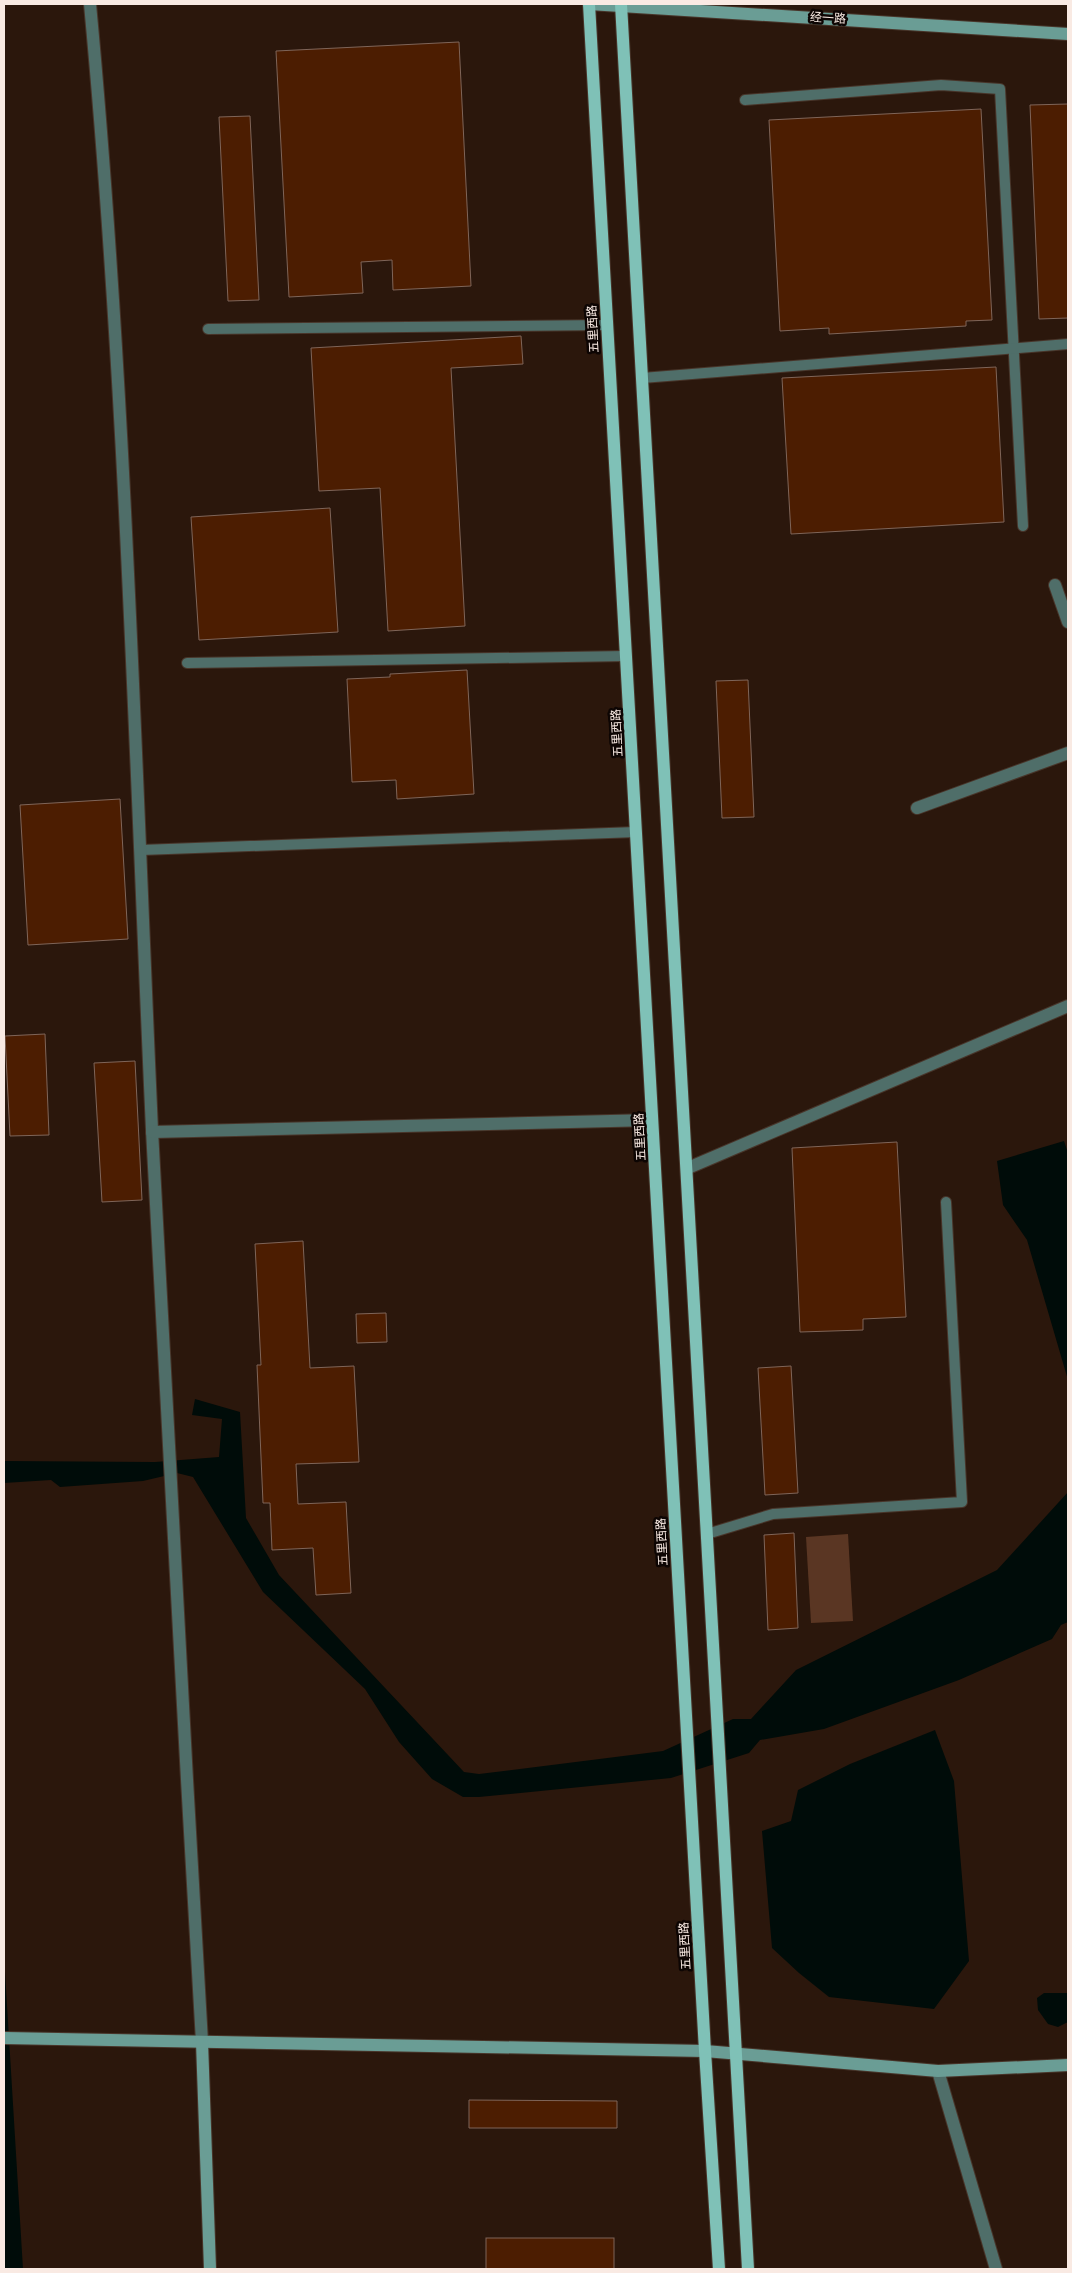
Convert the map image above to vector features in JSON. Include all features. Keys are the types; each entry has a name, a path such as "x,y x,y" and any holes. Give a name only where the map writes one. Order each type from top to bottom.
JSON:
{"main road":[{"name":"经一路","path":"589,4 1068,34"},
{"name":"五里西路","path":"589,4 719,2269"},
{"path":"621,5 688,1168 748,2269"},
{"path":"4,2038 705,2051 938,2071 1068,2065"},
{"path":"202,2042 210,2269"}],"street":[{"path":"90,4 105,173 141,850 152,1132 202,2042"},
{"path":"1055,585 1068,622"},
{"path":"917,808 1068,752"},
{"path":"688,1168 1068,1006"},
{"path":"152,1132 652,1120"},
{"path":"938,2071 996,2269"}],"lane":[{"path":"745,100 941,85 1000,89 1023,526"},
{"path":"208,329 607,325"},
{"path":"642,378 1068,344"},
{"path":"187,664 626,656"},
{"path":"141,850 636,832"},
{"path":"707,1534 773,1514 962,1502 946,1202"}],"shaded area":[{"path":"1064,1141 1068,1153 1068,1380 1027,1240 1003,1205 997,1161"},
{"path":"195,1399 240,1412 246,1518 279,1575 464,1772 479,1774 663,1751 733,1719 751,1719 796,1670 997,1570 1068,1492 1068,1622 1061,1625 1052,1639 959,1680 824,1729 760,1740 749,1753 671,1778 463,1797 432,1779 399,1742 365,1689 263,1592 193,1477 177,1473 143,1481 60,1487 51,1480 4,1483 4,1461 155,1462 219,1457 222,1419 192,1415"},
{"path":"848,1534 853,1621 811,1623 806,1537"},
{"path":"935,1730 954,1781 969,1961 934,2009 829,1997 772,1948 762,1831 791,1821 798,1790 850,1764"},
{"path":"4,1931 5,1972 23,2269 4,2269"},
{"path":"1044,1993 1068,1993 1068,2022 1058,2027 1048,2024 1038,2010 1037,1998"}],"building":[{"path":"459,42 471,286 393,290 392,260 361,262 363,293 289,297 276,51"},
{"path":"1068,104 1068,318 1039,319 1030,105"},
{"path":"981,109 992,320 966,321 966,326 829,334 829,328 780,331 769,120"},
{"path":"250,116 259,300 228,301 219,117"},
{"path":"521,336 523,364 451,368 465,626 388,631 380,488 319,491 311,348"},
{"path":"996,367 1004,522 791,534 782,378"},
{"path":"330,508 338,632 199,640 191,517"},
{"path":"467,670 474,794 397,799 396,780 352,782 347,679 390,677 390,674"},
{"path":"748,680 754,817 722,818 716,681"},
{"path":"120,799 128,939 28,945 20,805"},
{"path":"45,1034 49,1135 10,1136 5,1036"},
{"path":"135,1061 142,1200 102,1202 94,1063"},
{"path":"897,1142 906,1317 863,1319 863,1330 800,1332 792,1148"},
{"path":"303,1241 310,1368 354,1366 359,1462 296,1464 298,1504 346,1502 351,1593 316,1595 313,1548 272,1550 270,1503 263,1503 257,1365 261,1365 255,1244"},
{"path":"386,1313 387,1342 357,1343 356,1314"},
{"path":"791,1366 798,1493 765,1495 758,1368"},
{"path":"794,1533 798,1628 768,1630 764,1535"},
{"path":"469,2100 617,2101 617,2128 469,2128"},
{"path":"486,2238 614,2238 614,2269 486,2269"}]}
